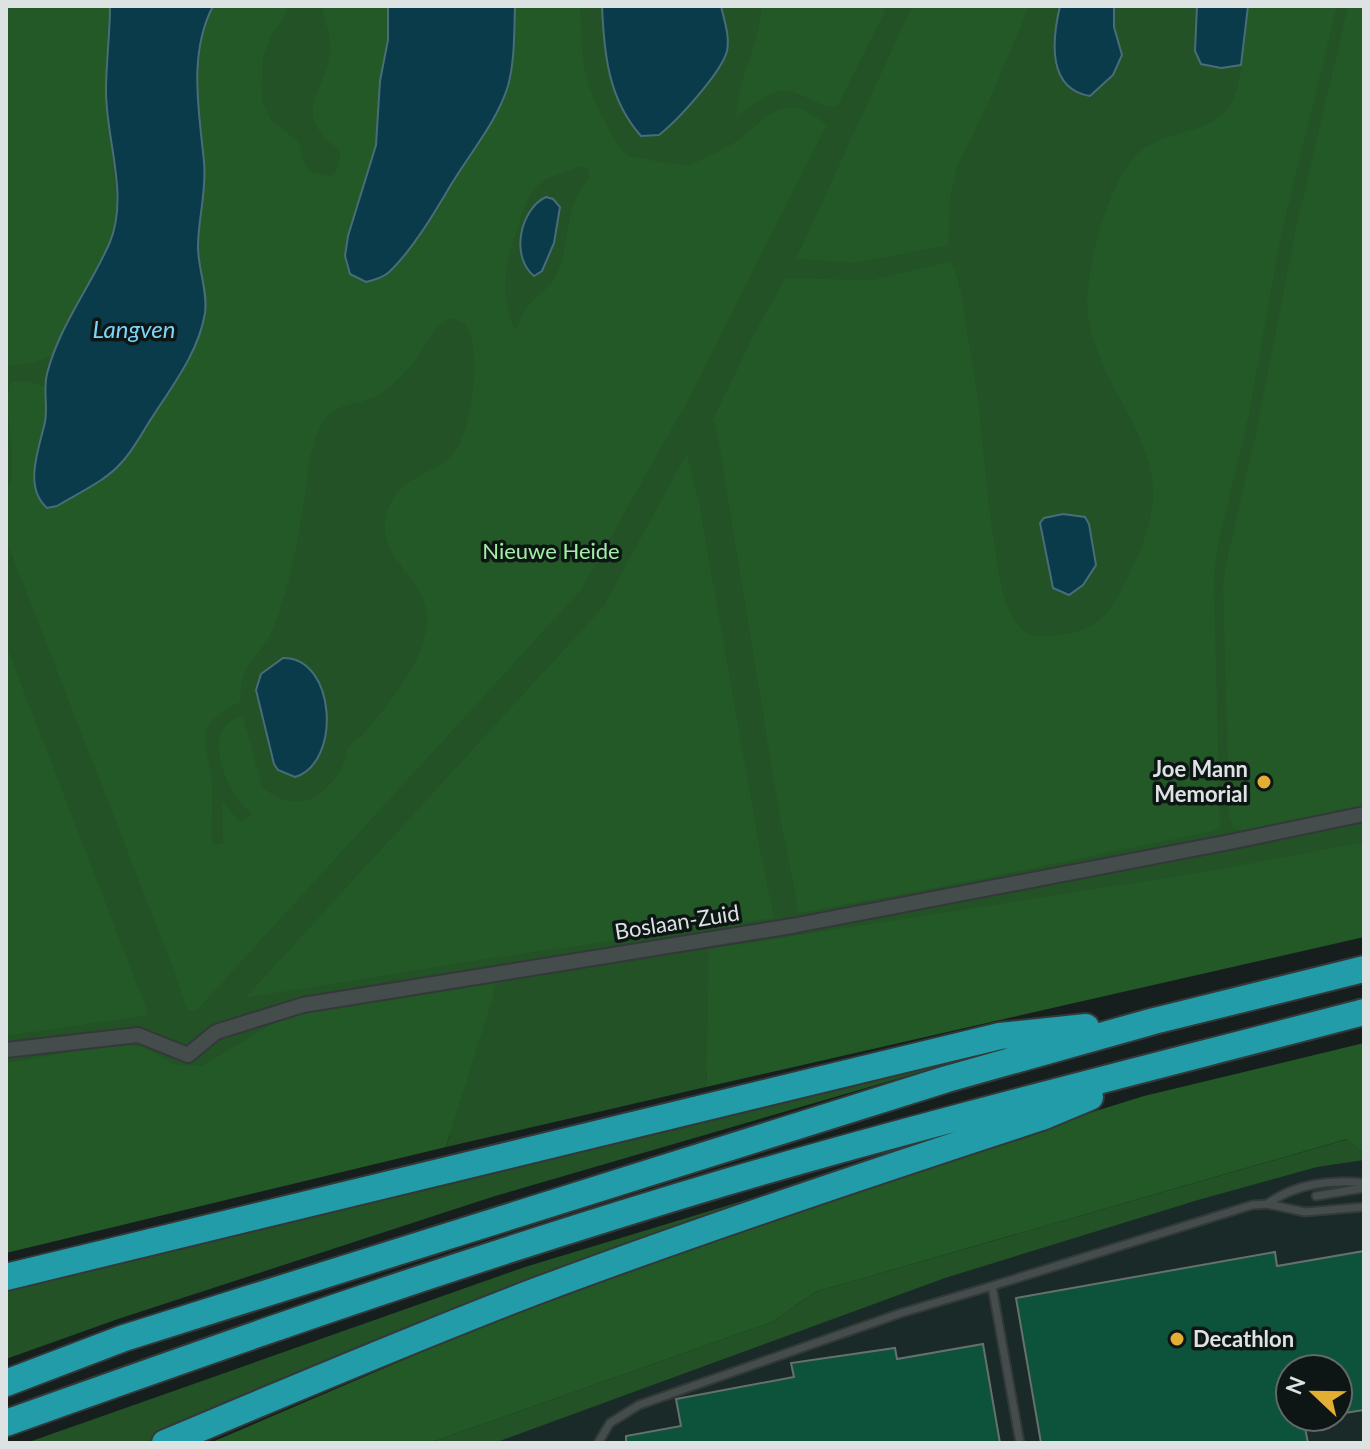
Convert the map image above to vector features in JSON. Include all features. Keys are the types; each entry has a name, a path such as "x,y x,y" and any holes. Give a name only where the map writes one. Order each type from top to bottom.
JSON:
{"highway":[{"path":"6,1383 124,1338 917,1088 1154,1021 1364,969"},
{"path":"6,1423 408,1283 722,1184 1364,1012"},
{"path":"6,1277 1000,1036 1154,1021"},
{"path":"165,1443 537,1291 720,1224 1042,1117 1166,1063"}],"street":[{"name":"Boslaan-Zuid","path":"6,1050 138,1035 188,1055 216,1032 303,1005 792,926 1364,814"}],"lane":[{"path":"1267,1204 1283,1193 1337,1179 1364,1185"},
{"path":"1316,1196 1364,1185"},
{"path":"598,1443 610,1423 639,1405 901,1313 1252,1205 1267,1204 1305,1212 1364,1207"},
{"path":"992,1286 1020,1443"}],"shaded area":[{"path":"1364,1096 1364,1443 327,1443"}],"green space":[{"name":"Nieuwe Heide","path":"6,6 1364,6 1364,927 706,1075 706,1087 446,1147 450,1135 6,1247"},
{"path":"6,6 110,6 106,92 117,212 110,240 53,355 12,365 6,365"},
{"path":"213,6 288,6 263,57 262,101 271,120 299,142 305,165 311,172 329,176 335,174 339,150 315,124 313,113 330,49 322,6 388,6 388,40 380,81 376,145 357,210 387,274 439,209 499,107 508,85 513,56 515,6 580,6 586,74 607,127 629,156 691,164 737,141 771,113 790,107 801,109 827,125 687,402 581,590 197,1010 187,1010 6,540 6,490 12,469 8,408 11,382 28,381 45,387 46,416 35,473 47,508 56,506 107,475 205,312 198,257 202,139 197,85 198,52","holes":["582,166 589,169 589,178 571,212 558,271 552,282 526,309 515,330 507,301 506,275 526,202 541,183","453,318 467,328 474,356 472,394 464,431 451,456 397,492 386,515 388,543 425,604 427,618 420,650 405,680 385,708 348,748 335,778 312,798 286,800 262,787 243,716 229,723 221,734 220,762 233,792 252,814 241,823 222,801 223,843 212,845 212,791 206,734 215,717 241,702 242,681 248,666 277,621 294,556 311,456 321,426 338,409 372,398 389,387 414,363 439,325"]},
{"path":"761,6 884,6 885,11 838,105 825,105 797,93 783,91 765,97 737,116 740,88 757,34"},
{"path":"912,6 1029,6 995,88 957,167 950,199 949,245 856,263 796,259"},
{"path":"1248,6 1337,6 1281,236 1249,414 1217,550 1214,580 1220,827 1214,831 936,888 799,913 779,812 719,444 715,422 712,421 754,334 785,278 872,280 951,261 963,305 978,398 991,522 1007,605 1021,628 1034,635 1063,634 1092,625 1113,605 1128,577 1148,528 1153,497 1150,470 1142,444 1094,342 1088,315 1088,286 1094,252 1113,192 1132,160 1151,144 1213,121 1226,111 1240,76"},
{"path":"1348,6 1364,6 1364,808 1243,832 1233,827 1229,817 1225,568 1256,433 1297,223"},
{"path":"687,453 699,502 774,918 486,959 245,998 603,607"},
{"path":"6,645 149,1015 6,1036"},
{"path":"1364,842 1364,937 706,1087 709,949 1210,871"},
{"path":"496,981 446,1147 6,1253 6,1063 117,1044 145,1047 175,1065 202,1066 283,1017"},
{"path":"1058,1032 492,1197 118,1319 6,1359 6,1290 709,1114"},
{"path":"1364,1043 1364,1154 1347,1139 815,1292 772,1322 429,1443 210,1443 557,1294 858,1185 1144,1096"},
{"path":"1348,1139 1364,1154 1364,1160 1317,1167 1198,1200 945,1278 494,1443 429,1443 772,1322 815,1292"},
{"path":"931,1144 279,1386 151,1443 26,1443 525,1267"}],"water":[{"name":"Langven","path":"110,6 213,6 200,43 197,82 205,173 198,247 205,313 197,341 184,367 126,457 100,481 57,506 47,508 40,499 34,479 46,416 47,374 59,339 110,242 115,224 117,186 106,91"},
{"path":"388,6 515,6 513,56 508,86 497,113 429,221 388,273 366,282 350,274 345,256 348,236 376,145 380,81 388,40"},
{"path":"602,6 721,6 728,40 723,60 698,96 659,135 641,136 621,107 610,75"},
{"path":"1060,6 1114,6 1114,27 1122,55 1113,75 1090,96 1076,92 1066,84 1056,61 1055,33"},
{"path":"1197,6 1248,6 1241,65 1221,68 1201,64 1195,51"},
{"path":"546,197 553,199 560,207 554,243 542,271 534,276 522,257 521,234 530,212"},
{"path":"1063,514 1085,517 1096,565 1083,585 1069,595 1053,588 1040,523 1044,518"},
{"path":"283,658 301,662 314,674 326,712 326,733 320,752 310,768 295,777 278,770 274,764 256,690 261,674"}],"building":[{"path":"1364,1251 1364,1410 1354,1412 1354,1353 1274,1353 1274,1433 1306,1433 1308,1443 1041,1443 1016,1298 1275,1252 1277,1266"},
{"path":"983,1344 1000,1443 626,1443 626,1436 681,1426 676,1399 794,1377 791,1363 895,1348 897,1359"}],"place":[{"name":"Joe Mann Memorial","path":"1264,782"},
{"name":"Decathlon","path":"1177,1339"}]}
